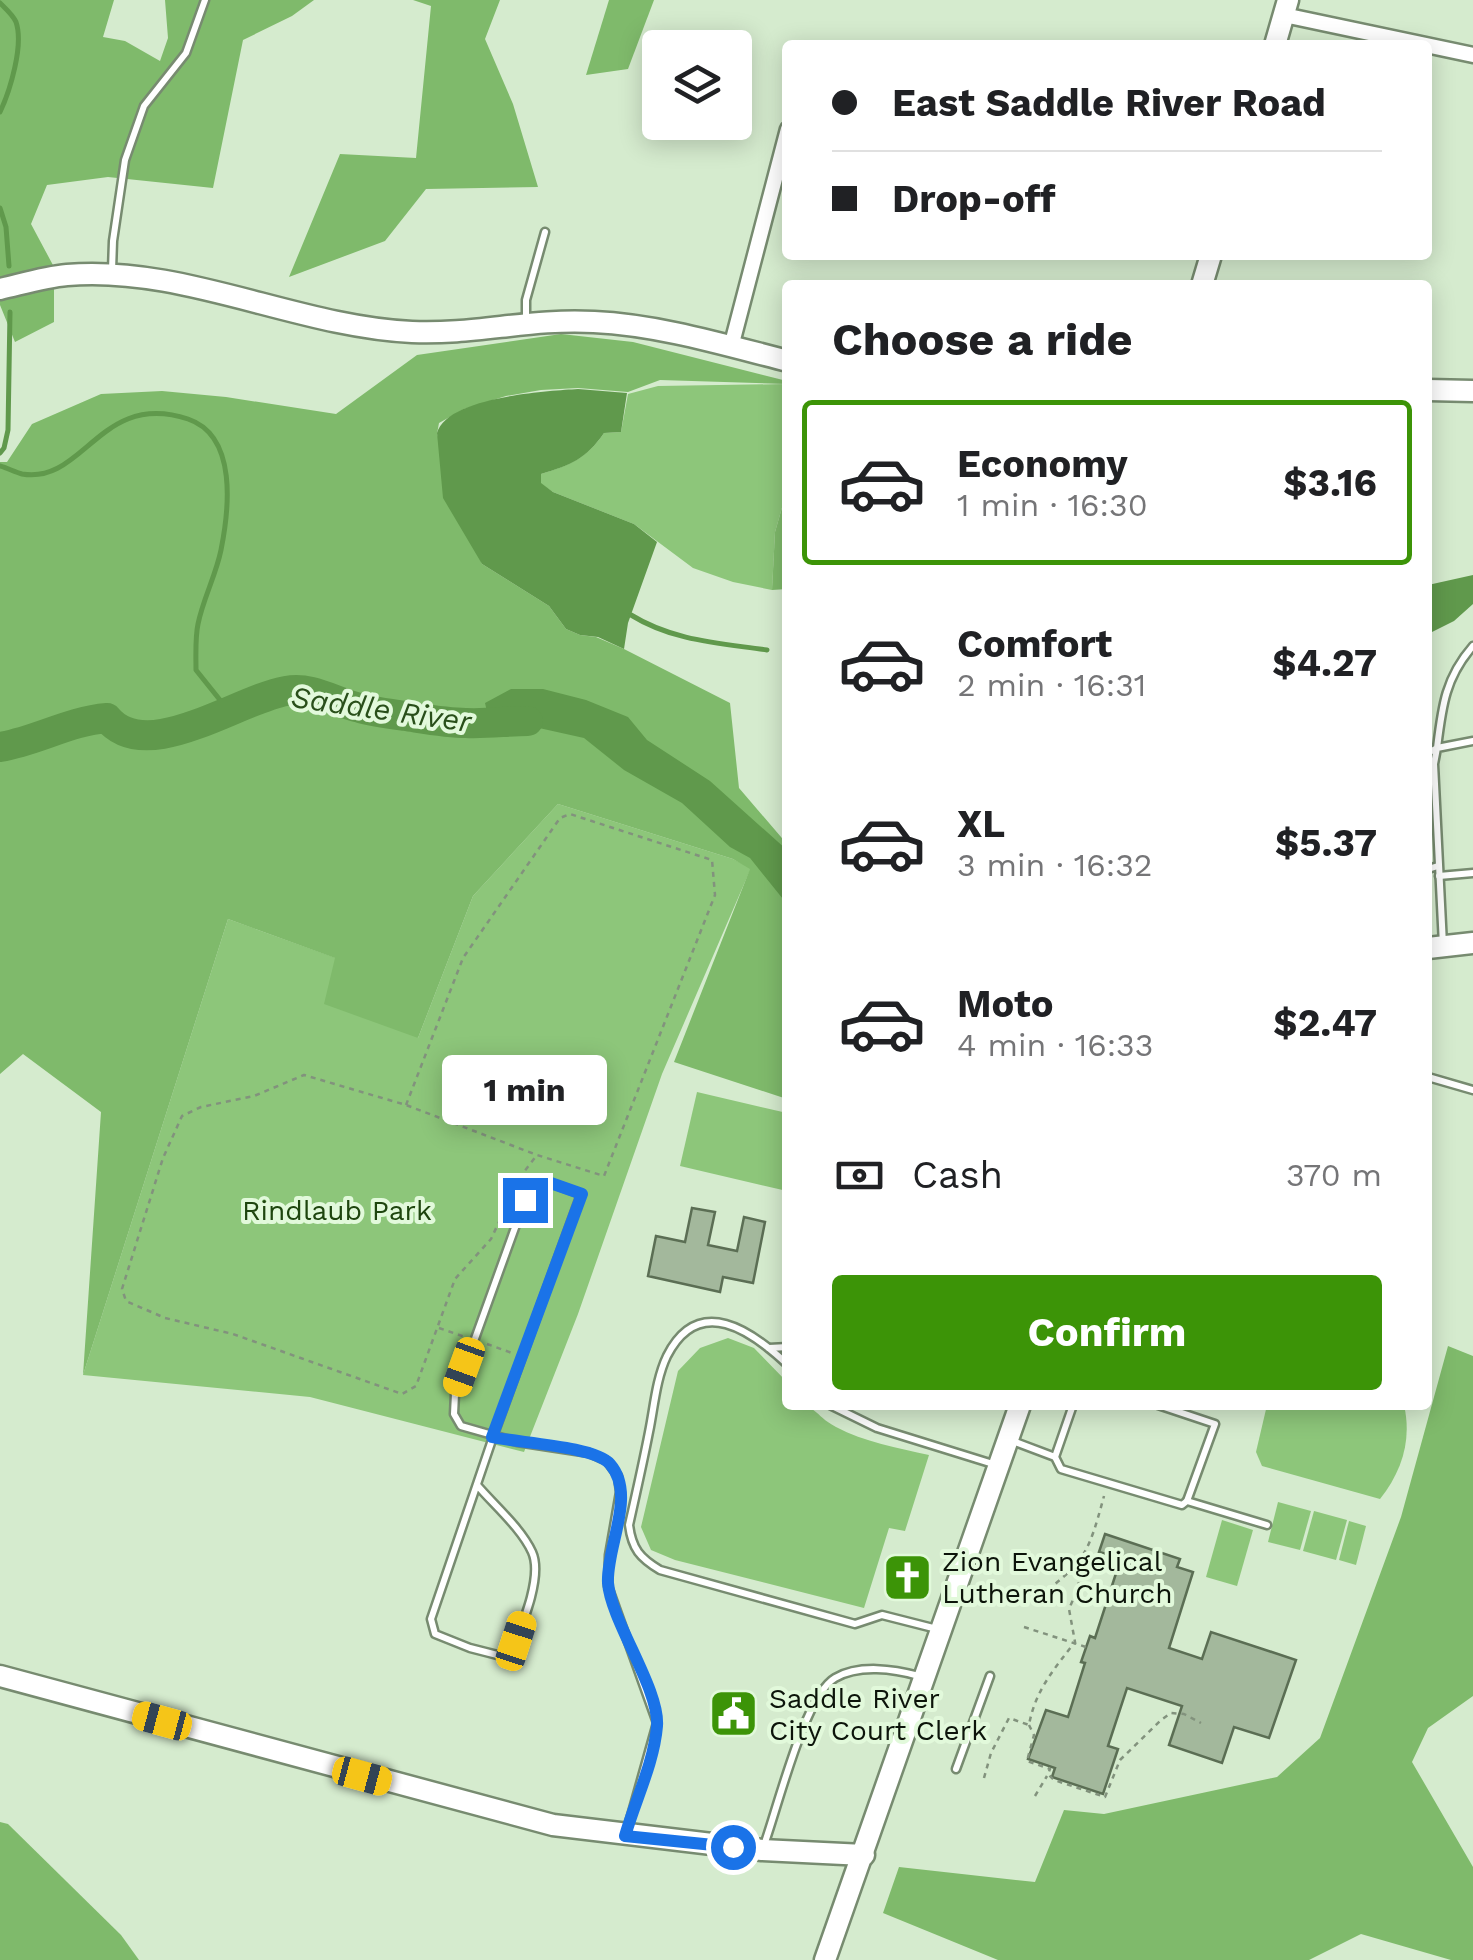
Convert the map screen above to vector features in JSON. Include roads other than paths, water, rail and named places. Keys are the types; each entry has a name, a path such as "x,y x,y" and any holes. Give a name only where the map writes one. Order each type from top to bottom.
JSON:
{"main road":[{"path":"1276,40 1286,8"},
{"path":"0,289 68,275 112,276 410,332 592,322 628,325 782,360"},
{"path":"1432,390 1473,391"},
{"path":"1435,947 1473,943"},
{"path":"826,1960 1018,1410"},
{"path":"0,1676 553,1825 762,1850 864,1855"}],"street":[{"path":"1286,8 1413,40"},
{"path":"1432,45 1473,55"},
{"path":"732,347 782,152"}],"lane":[{"path":"112,276 125,160 144,106 186,53 206,0"},
{"path":"526,323 526,300 545,232"},
{"path":"1435,947 1438,866 1434,764 1442,708 1454,668 1473,646"},
{"path":"1432,750 1473,741"},
{"path":"1432,868 1438,866"},
{"path":"1438,876 1473,873"},
{"path":"1432,1078 1473,1090"},
{"path":"477,1484 531,1550 536,1566 534,1584 508,1658 435,1634 432,1619 492,1437 582,1194 545,1181 525,1200 454,1394 454,1414 461,1426 492,1437 589,1453 607,1461 618,1476 620,1492 608,1586 658,1723 625,1836"},
{"path":"782,1360 740,1327 718,1322 696,1326 680,1336 666,1358 629,1524 631,1541 640,1558 660,1570 855,1624 882,1615 942,1631"},
{"path":"769,1348 782,1348"},
{"path":"840,1410 877,1428 999,1466"},
{"path":"1071,1410 1055,1457 1060,1469 1182,1505 1187,1501 1215,1424 1173,1410"},
{"path":"1008,1439 1055,1457"},
{"path":"1187,1501 1266,1525"},
{"path":"762,1850 804,1727 816,1700 833,1679 859,1670 902,1671 925,1677"},
{"path":"956,1769 990,1676"}],"waterway":[{"path":"0,3 16,22 18,32 12,80 0,112"},
{"path":"0,208 6,227 9,266"},
{"path":"0,453 8,430 10,312"},
{"path":"0,466 22,474 43,474 62,466 113,427 134,417 158,413 188,419 204,428 223,457 227,495 221,550 198,624 196,670 228,710"},
{"path":"631,615 680,636 767,650"},
{"name":"Saddle River","path":"0,747 107,718 124,731 144,735 168,733 296,690 371,711 436,721 528,721"}],"place":[{"name":"Zion Evangelical Lutheran Church","path":"907,1577"},
{"name":"Saddle River City Court Clerk","path":"734,1714"}],"park label":[{"name":"Rindlaub Park","path":"337,1210"}]}
